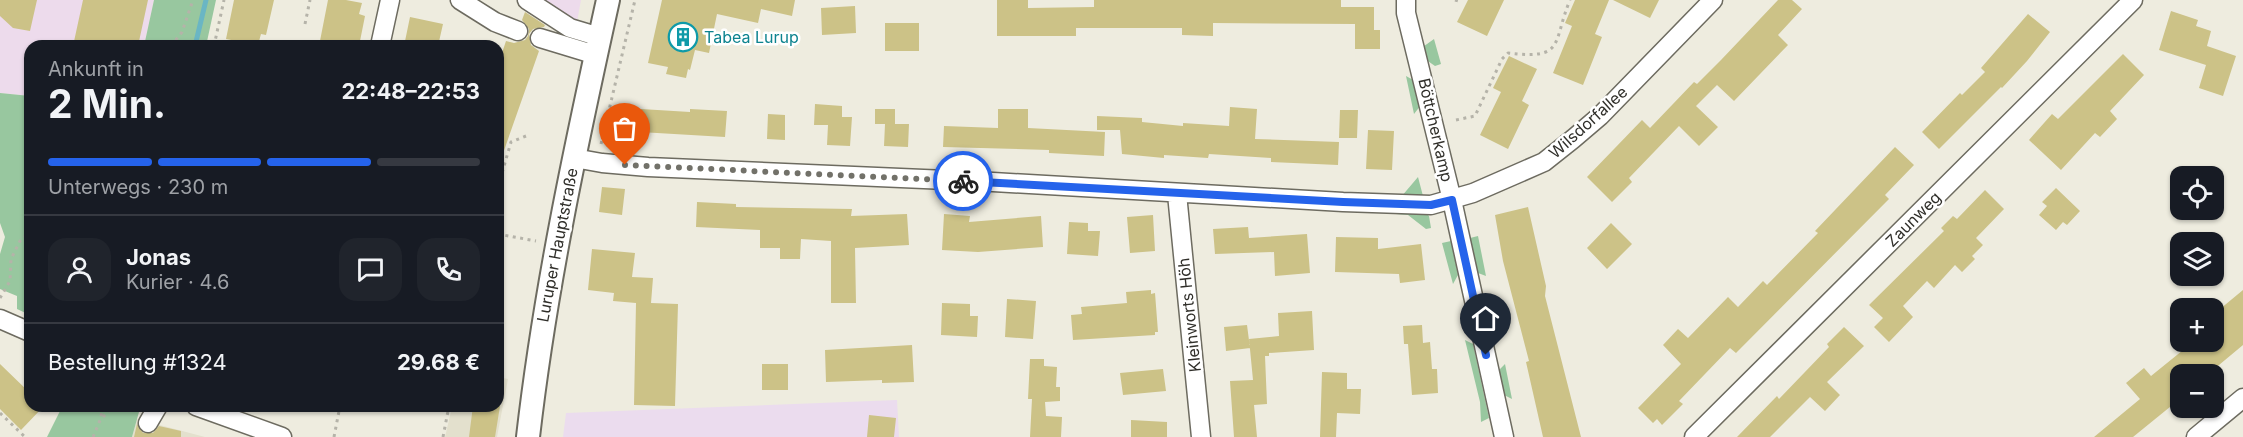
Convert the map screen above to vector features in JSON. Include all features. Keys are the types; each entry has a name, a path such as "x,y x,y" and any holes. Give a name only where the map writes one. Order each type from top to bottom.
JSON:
{"main road":[{"name":"Luruper Hauptstraße","path":"528,437 539,341 557,239 608,0"}],"street":[{"path":"381,40 390,0"},
{"path":"460,0 495,22 518,31"},
{"path":"527,0 598,46"},
{"name":"Böttcherkamp","path":"1406,0 1406,13 1452,200 1504,437"},
{"name":"Wilsdorfallee","path":"574,158 648,167 1431,205 1452,200 1508,179 1544,162 1600,116 1713,0"},
{"name":"Zaunweg","path":"1694,437 2133,0"},
{"path":"540,38 598,46"},
{"name":"Kleinworts Höh","path":"1177,194 1201,437"},
{"path":"0,319 24,329"},
{"path":"2196,437 2243,398"},
{"path":"148,423 154,412"},
{"path":"213,412 282,437"}],"path":[{"path":"176,40 182,32 194,0"},
{"path":"215,40 224,0"},
{"path":"305,24 310,0"},
{"path":"602,137 635,0"},
{"path":"1455,0 1462,2"},
{"path":"1456,120 1475,116 1502,59 1508,53 1534,56 1552,50 1557,43 1561,20 1570,0"},
{"path":"504,168 512,142 526,136"},
{"path":"504,235 536,241"},
{"path":"0,298 10,281 11,259 24,237"},
{"path":"93,437 102,412"},
{"path":"101,418 108,412"},
{"path":"334,437 339,412"},
{"path":"443,437 449,412"},
{"path":"0,413 25,437"}],"shaded area":[{"path":"0,0 154,0 145,40 24,40 24,95 0,93"},
{"path":"518,0 581,0 574,38"},
{"path":"504,378 508,379 504,400"},
{"path":"897,400 899,437 563,437 566,413"},
{"path":"451,412 502,412 497,437 445,437"},
{"path":"137,419 205,437 132,437"}],"green space":[{"path":"154,0 216,0 207,40 145,40"},
{"path":"1434,39 1441,64 1435,66 1422,57 1420,49"},
{"path":"1406,76 1415,81 1421,105 1414,114"},
{"path":"0,93 24,95 24,312 17,309 17,296 0,289 0,254 5,237 0,223"},
{"path":"1418,177 1423,196 1401,197"},
{"path":"1396,212 1426,213 1429,216 1431,228 1426,229 1408,215 1396,214"},
{"path":"1478,236 1486,276 1478,273 1470,238"},
{"path":"1451,241 1458,275 1453,284 1442,243"},
{"path":"1465,340 1473,344 1489,418 1481,422 1480,402"},
{"path":"1505,364 1512,399 1504,395 1499,370"},
{"path":"60,412 139,412 132,437 47,437"}],"building":[{"path":"0,0 37,0 30,31 13,28 0,16"},
{"path":"83,0 148,0 139,40 74,40"},
{"path":"234,0 274,0 266,35 261,34 259,40 226,39"},
{"path":"328,0 362,3 359,14 365,16 360,40 320,40"},
{"name":"Tabea Lurup","path":"662,0 795,0 792,16 761,9 758,23 717,14 709,53 695,50 686,78 666,74 668,67 648,63"},
{"path":"997,0 1028,0 1028,8 1094,7 1094,0 1341,0 1341,7 1374,7 1374,30 1380,30 1380,49 1355,49 1355,24 1213,23 1213,36 1182,35 1182,28 1076,28 1076,36 997,36"},
{"path":"1468,0 1504,0 1487,36 1457,22"},
{"path":"1575,0 1609,0 1595,34 1602,37 1583,85 1553,73 1572,26 1565,23"},
{"path":"1613,0 1659,0 1650,18"},
{"path":"1778,0 1792,0 1802,9 1778,35 1788,45 1734,101 1717,85 1696,106 1718,127 1699,146 1679,126 1629,178 1632,182 1612,202 1587,177 1642,120 1650,128 1694,82 1697,84 1721,60"},
{"path":"855,6 856,33 822,35 821,8"},
{"path":"2171,11 2198,20 2196,26 2211,31 2207,46 2236,56 2223,96 2199,88 2206,65 2159,50"},
{"path":"525,12 545,25 533,29 529,34 531,45 539,51 504,150 504,47 506,41 514,43 525,40 528,36 529,29 522,20"},
{"path":"2028,14 2050,32 2002,88 1939,149 1922,132 1960,93 1962,95 1985,72 1981,68"},
{"path":"410,17 443,24 439,40 405,40"},
{"path":"885,23 919,23 919,51 885,51"},
{"path":"2123,54 2144,75 2110,111 2117,119 2100,137 2095,133 2061,170 2029,140 2052,114 2058,119"},
{"path":"1509,56 1537,69 1522,101 1529,105 1508,149 1480,135 1501,92 1493,88"},
{"path":"815,104 842,106 842,117 852,117 850,146 827,145 828,125 814,125"},
{"path":"1230,107 1257,109 1255,139 1339,142 1338,165 1271,162 1271,158 1209,154 1208,158 1164,155 1164,158 1122,154 1120,130 1097,130 1097,116 1142,118 1142,122 1183,126 1183,123 1229,126"},
{"path":"641,109 690,112 690,109 727,111 725,137 640,132"},
{"path":"875,109 895,109 895,124 909,124 908,147 884,146 885,124 875,124"},
{"path":"998,109 1028,109 1028,128 1105,132 1104,156 1049,153 1049,150 943,147 944,126 998,128"},
{"path":"1340,110 1358,110 1357,138 1339,138"},
{"path":"768,114 785,115 785,140 767,139"},
{"path":"1368,130 1394,131 1392,170 1366,169"},
{"path":"1895,147 1914,165 1885,195 1889,199 1736,353 1730,348 1679,401 1683,404 1662,425 1657,419 1653,423 1638,408 1681,364 1663,345 1678,329 1688,338 1728,297 1738,307 1763,281 1767,285 1818,233 1815,231"},
{"path":"602,187 625,189 622,215 599,212"},
{"path":"2056,188 2080,211 2067,225 2063,222 2056,230 2039,215 2047,206 2042,202"},
{"path":"1985,190 2004,209 1976,238 1983,245 1972,256 1975,259 1962,272 1955,265 1934,288 1927,281 1903,306 1913,317 1889,342 1874,327 1883,318 1869,305 1944,231 1941,228 1953,216 1957,219"},
{"path":"697,202 736,204 736,207 852,209 851,216 907,214 909,245 855,248 856,303 831,303 831,241 801,239 800,259 780,259 780,248 760,248 760,230 696,227"},
{"path":"1528,207 1546,286 1545,296 1581,437 1543,437 1526,362 1529,361 1503,261 1495,215"},
{"path":"944,214 970,216 969,222 1041,216 1043,247 978,252 942,250"},
{"path":"1153,215 1155,251 1130,253 1127,217"},
{"path":"1069,222 1088,223 1088,231 1100,231 1098,256 1067,254"},
{"path":"1611,223 1632,244 1607,269 1587,248"},
{"path":"1248,227 1249,238 1307,234 1310,273 1275,276 1274,252 1215,254 1213,229"},
{"path":"1336,237 1378,238 1378,249 1421,244 1425,280 1400,283 1399,274 1335,272"},
{"path":"592,249 635,253 632,277 653,278 651,303 678,304 675,406 634,405 636,303 613,301 614,293 588,290"},
{"path":"1151,290 1151,294 1155,293 1158,332 1155,332 1155,335 1073,340 1071,315 1082,314 1081,307 1127,303 1126,292"},
{"path":"2243,290 2243,345 2220,364 2170,364 2170,407 2133,437 2094,437 2140,399 2126,383 2144,368 2151,376 2181,352 2224,352 2224,306"},
{"path":"1007,299 1036,301 1033,339 1005,337"},
{"path":"942,303 970,304 970,316 978,316 977,337 941,335"},
{"path":"1312,311 1314,350 1269,353 1269,356 1265,356 1267,404 1254,405 1257,437 1234,437 1230,381 1253,380 1249,339 1279,336 1278,313"},
{"path":"1247,325 1250,348 1226,351 1224,327"},
{"path":"1422,325 1423,343 1430,342 1432,369 1437,369 1438,393 1412,395 1408,344 1404,344 1403,326"},
{"path":"1844,327 1864,346 1827,382 1840,395 1825,411 1810,397 1770,437 1737,437 1777,396 1779,399 1829,347 1827,344"},
{"path":"912,345 914,382 882,383 882,380 826,382 825,350"},
{"path":"1030,359 1044,359 1044,366 1057,367 1056,387 1060,387 1060,401 1045,402 1046,416 1062,417 1061,437 1030,437 1032,399 1028,399"},
{"path":"0,364 24,387 24,412 38,412 21,430 0,409"},
{"path":"762,364 788,364 788,390 762,390"},
{"path":"1163,369 1166,391 1123,395 1120,373"},
{"path":"1322,372 1347,373 1347,389 1361,389 1360,414 1337,413 1336,437 1320,437"},
{"path":"472,412 499,412 495,437 469,437"},
{"path":"869,415 896,418 894,437 867,437"},
{"path":"1131,420 1167,422 1167,437 1131,437"},
{"path":"137,424 143,433 153,433 159,426 181,431 181,437 134,437"}],"waterway":[{"path":"196,40 206,0"}],"way so far":[{"path":"625,165 963,181"}],"place":[{"name":"Tabea Lurup","path":"683,37"}],"route":[{"path":"963,181 1343,202 1431,205 1452,200 1486,355"}]}
